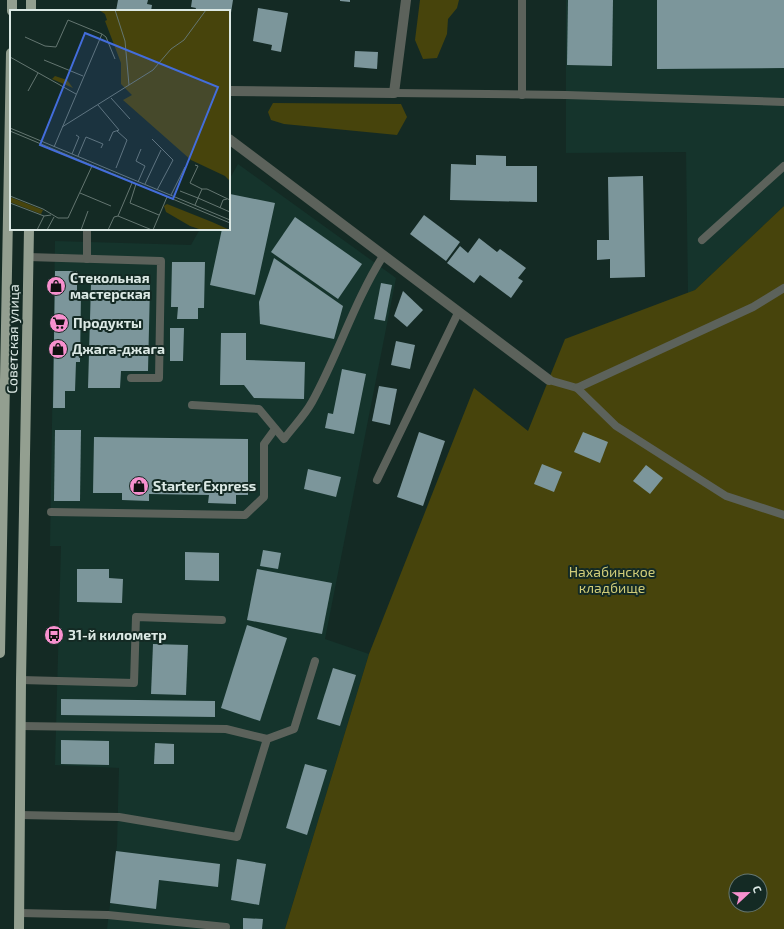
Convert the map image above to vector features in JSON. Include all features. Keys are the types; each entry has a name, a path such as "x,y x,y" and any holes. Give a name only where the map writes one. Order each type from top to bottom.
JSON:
{"main road":[{"name":"Советская улица","path":"0,653 2,364 10,121"},
{"name":"Советская улица","path":"19,929 21,680 29,230"}],"street":[{"path":"230,91 394,93 406,0"},
{"path":"230,140 458,313 549,380"}],"lane":[{"path":"522,0 522,95"},
{"path":"394,93 784,102"},
{"path":"702,240 784,166"},
{"path":"87,230 87,259"},
{"path":"192,406 259,409 284,439 311,404 360,299 383,256"},
{"path":"28,257 161,261 159,378 132,378"},
{"path":"577,388 753,306 784,288"},
{"path":"377,480 458,313"},
{"path":"549,380 577,388 616,426 726,496 784,515"},
{"path":"51,512 245,515 264,497 264,444 275,429"},
{"path":"21,680 134,683 136,617 222,620"},
{"path":"21,726 226,729 267,739 294,729 315,661"},
{"path":"20,815 119,817 237,837 267,739"},
{"path":"20,913 108,915 226,926"}],"shaded area":[{"path":"566,0 784,0 784,206 695,290 688,293 686,152 566,153"},
{"path":"238,164 396,278 325,639 369,654 285,929 107,929 117,845 119,768 55,765 61,546 50,546 55,241 191,245 199,230 230,230 230,178"}],"green space":[{"path":"420,0 459,0 457,8 448,19 447,34 437,58 423,59 415,40"},
{"path":"273,103 401,104 407,117 397,135 284,124 271,120 268,112"},
{"name":"Нахабинское кладбище","path":"784,206 784,929 285,929 369,654 474,388 528,431 565,339 695,290"}],"building":[{"path":"118,0 148,0 147,4 152,5 151,10 116,10"},
{"path":"192,0 233,0 230,19 230,10 195,10 196,8 191,7"},
{"path":"350,0 350,2 340,1"},
{"path":"568,0 613,0 612,66 567,65"},
{"path":"657,0 784,0 784,68 657,69"},
{"path":"258,8 288,13 281,52 271,50 272,45 253,41"},
{"path":"355,51 378,52 377,69 354,67"},
{"path":"476,155 506,156 506,166 537,166 537,202 450,200 451,164 476,165"},
{"path":"643,176 645,277 610,278 610,259 597,260 597,240 609,240 608,177"},
{"path":"230,194 275,203 255,295 210,285 222,230 230,230"},
{"path":"424,215 460,242 446,261 410,234"},
{"path":"295,217 362,264 338,299 271,252"},
{"path":"479,238 497,252 500,249 526,268 518,278 523,281 511,298 480,275 474,283 447,263 460,246 468,253"},
{"path":"274,258 343,306 334,339 260,324 259,302"},
{"path":"172,262 205,262 204,308 198,308 198,319 177,319 178,307 171,307"},
{"path":"55,271 77,271 77,293 81,293 80,362 76,362 75,391 65,391 65,408 53,408"},
{"path":"381,283 392,285 385,321 374,319"},
{"path":"91,284 150,285 148,371 121,371 120,388 88,388"},
{"path":"403,291 423,310 407,327 394,316"},
{"path":"170,328 184,328 183,361 170,361"},
{"path":"221,333 246,333 246,360 305,362 304,399 254,398 244,385 220,385"},
{"path":"396,341 415,345 410,369 391,365"},
{"path":"342,369 366,374 354,434 325,428 328,413 333,414"},
{"path":"379,386 397,389 390,425 372,421"},
{"path":"55,430 81,430 80,501 54,501"},
{"path":"419,432 445,441 423,506 397,497"},
{"path":"583,432 608,442 600,463 574,452"},
{"path":"94,437 248,439 248,495 236,495 236,504 208,503 209,495 149,494 149,501 122,500 122,493 93,493"},
{"path":"542,464 562,472 554,492 534,484"},
{"path":"646,465 663,478 650,494 633,481"},
{"path":"308,469 341,477 336,497 304,489"},
{"path":"263,550 281,553 278,569 260,566"},
{"path":"185,552 219,553 219,581 185,580"},
{"path":"77,569 109,569 109,578 123,579 122,603 77,602"},
{"path":"257,569 332,583 322,634 247,620"},
{"path":"247,625 287,638 260,721 221,708"},
{"path":"153,644 188,645 186,695 151,694"},
{"path":"333,668 356,675 340,726 317,719"},
{"path":"61,699 215,701 215,717 61,715"},
{"path":"61,740 109,741 109,765 61,764"},
{"path":"155,743 174,744 174,764 154,764"},
{"path":"305,764 327,770 307,835 286,828"},
{"path":"116,851 220,864 218,887 159,880 156,909 110,903"},
{"path":"237,859 266,864 259,905 231,900"},
{"path":"243,918 263,919 262,929 243,929"}],"place":[{"name":"Стекольная мастерская","path":"56,286"},
{"name":"Продукты","path":"59,323"},
{"name":"Джага-джага","path":"58,349"},
{"name":"Starter Express","path":"139,486"},
{"name":"31-й километр","path":"54,635"}]}
